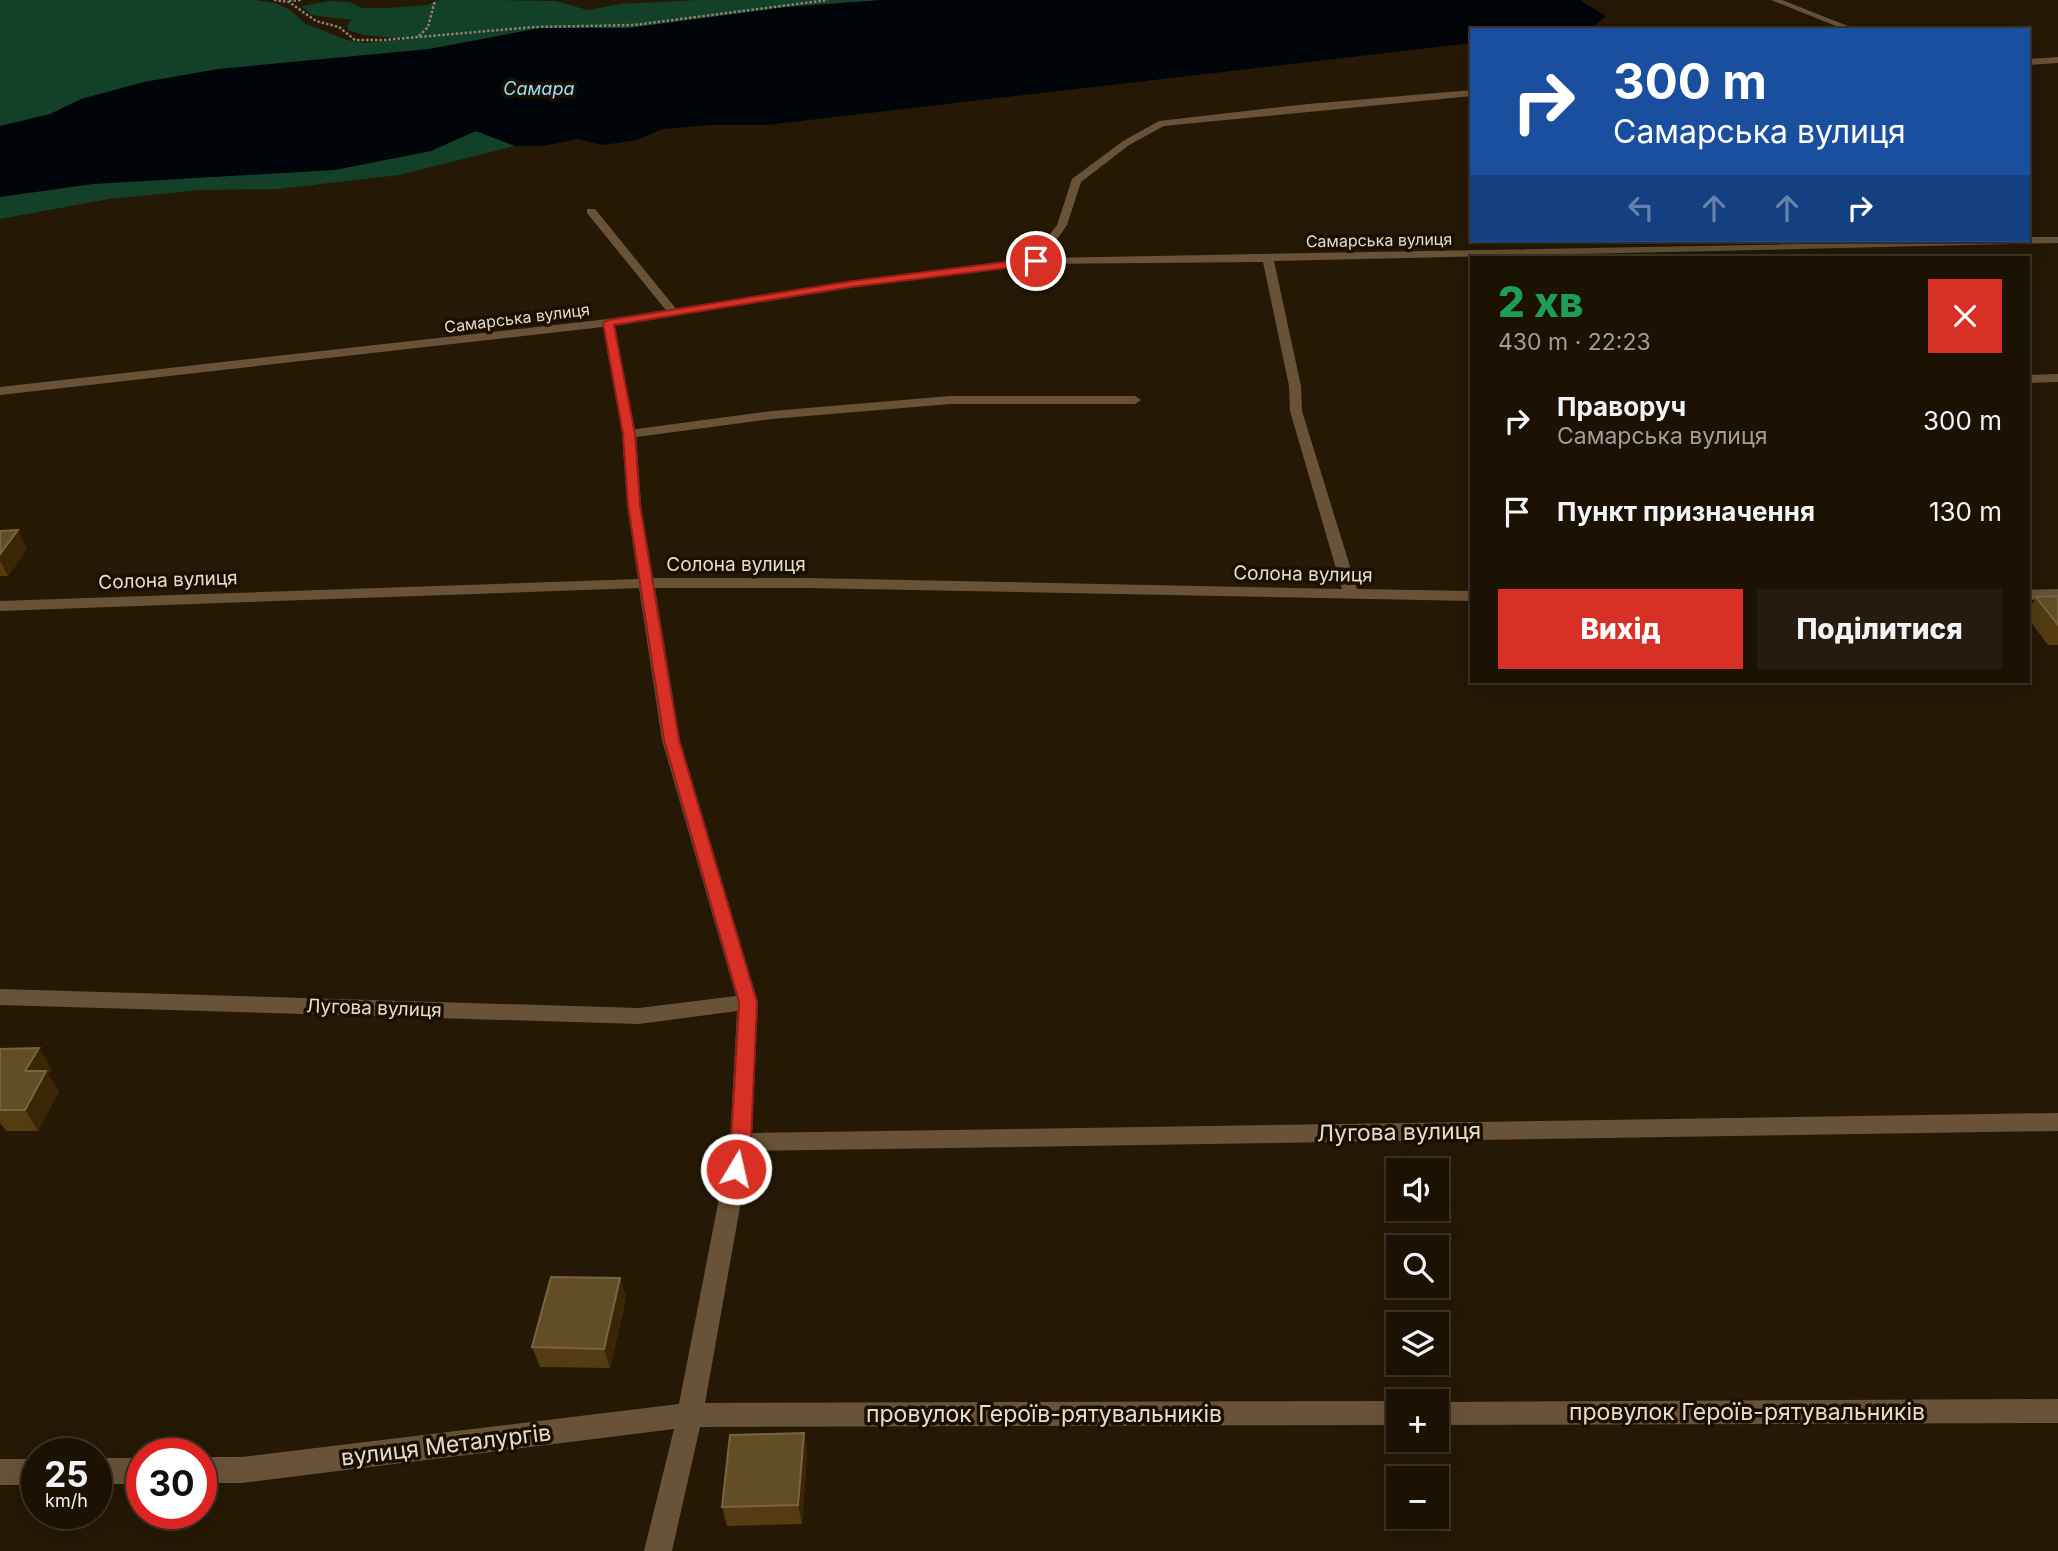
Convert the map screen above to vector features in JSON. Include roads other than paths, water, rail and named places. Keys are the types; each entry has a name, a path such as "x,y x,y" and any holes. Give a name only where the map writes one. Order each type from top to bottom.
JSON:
{"street":[{"path":"1775,0 1849,28"},
{"path":"2030,62 2058,60"},
{"path":"1036,261 1062,225 1076,181 1126,143 1162,123 1470,93"},
{"path":"591,211 673,312"},
{"name":"Самарська вулиця","path":"2030,241 2058,240"},
{"name":"Самарська вулиця","path":"0,391 608,323 852,284 1036,261 1366,257 1977,242"},
{"path":"1268,257 1295,386 1296,411 1351,594"},
{"path":"608,323 629,434 634,505 671,740 748,1002 741,1142 690,1415 658,1551"},
{"path":"2030,379 2058,378"},
{"path":"629,434 772,415 950,400 1135,400"},
{"name":"Солона вулиця","path":"0,606 647,583 821,583 1470,596"},
{"path":"2030,595 2058,594"},
{"name":"Лугова вулиця","path":"0,997 639,1016 748,1002"},
{"name":"Лугова вулиця","path":"741,1142 2058,1122"},
{"name":"провулок Героїв-рятувальників","path":"1449,1413 2058,1412"},
{"name":"провулок Героїв-рятувальників","path":"690,1415 1386,1413"},
{"name":"вулиця Металургів","path":"217,1470 242,1469 690,1415"},
{"path":"0,1472 21,1472"}],"water":[{"name":"Самара","path":"883,0 1580,0 1606,16 1593,27 1470,28 1470,43 766,125 711,125 663,129 637,140 603,145 578,139 544,146 515,146 476,131 431,151 335,170 93,184 0,197 0,126 50,114 81,99 144,82 218,69 429,49 540,28 630,28 787,7"}]}
